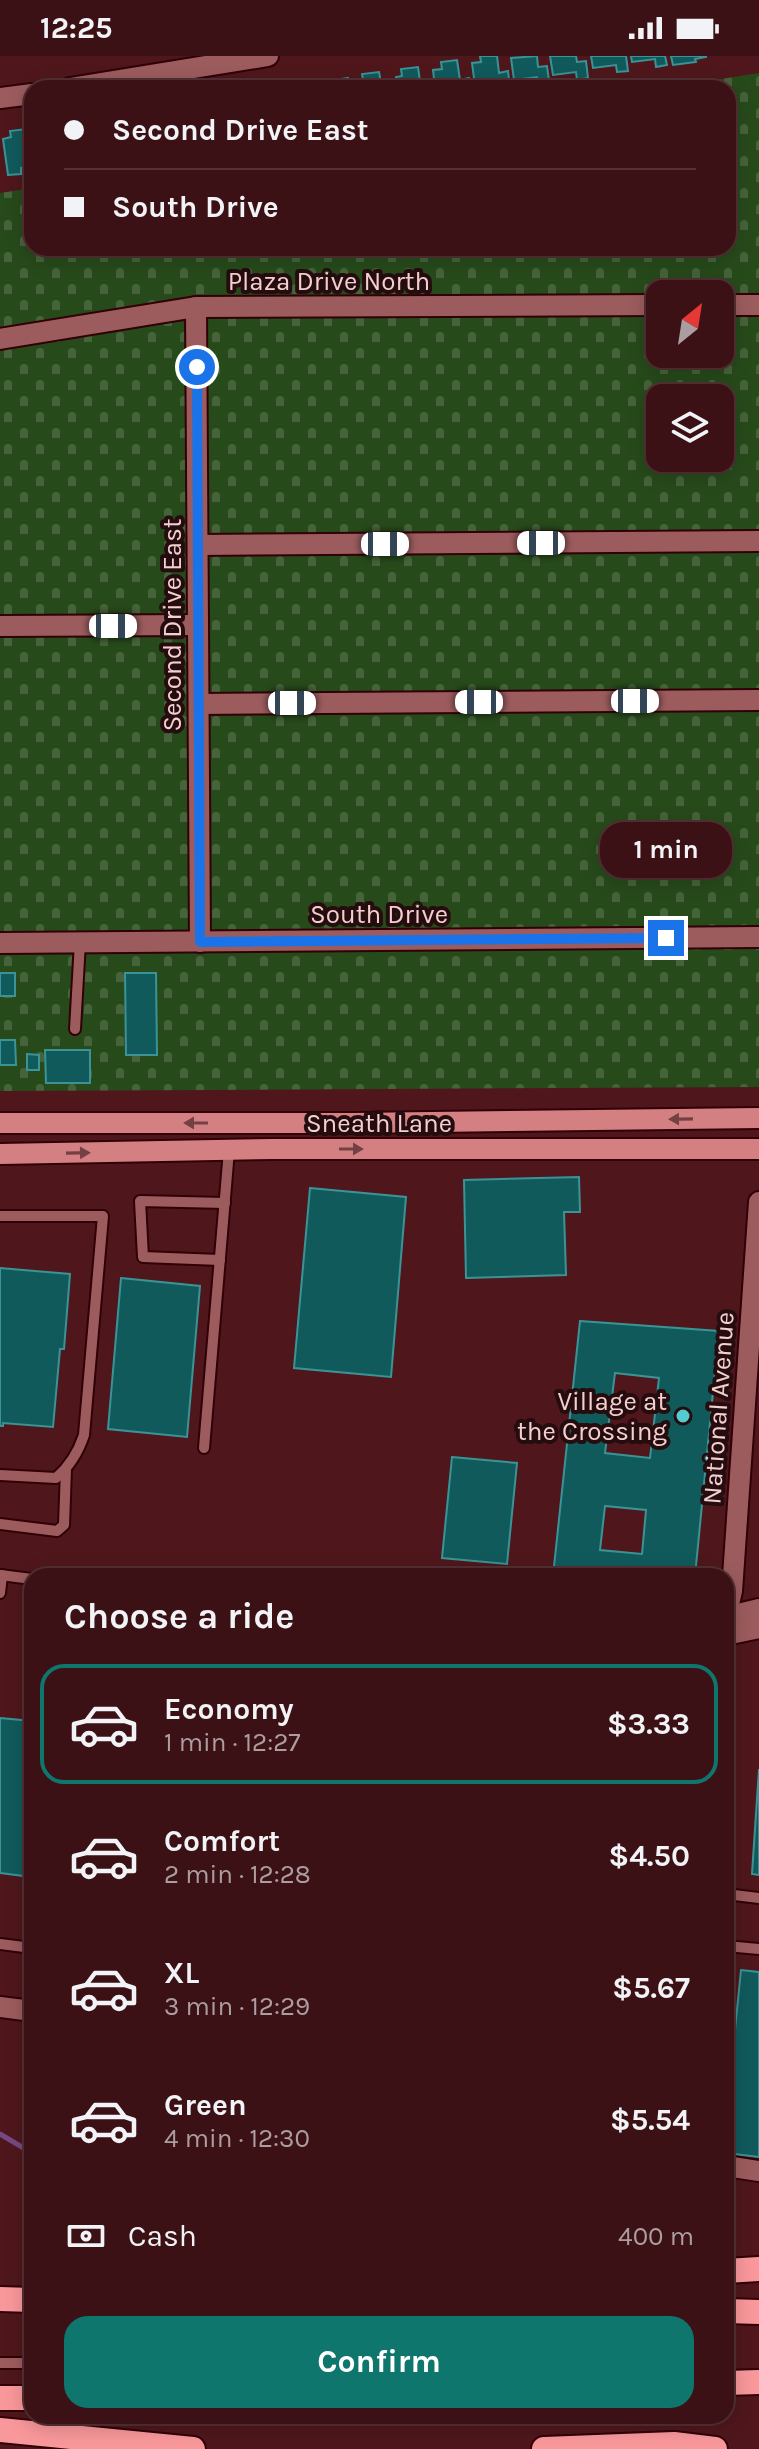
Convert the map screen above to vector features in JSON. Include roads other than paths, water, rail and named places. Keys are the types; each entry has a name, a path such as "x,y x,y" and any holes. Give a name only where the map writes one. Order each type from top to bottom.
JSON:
{"highway":[{"path":"734,2271 759,2269"},
{"path":"0,2299 24,2300"},
{"path":"734,2311 759,2312"},
{"path":"734,2383 759,2382"},
{"path":"0,2398 24,2398"},
{"path":"0,2430 193,2449"},
{"path":"544,2449 674,2444 715,2449"}],"main road":[{"name":"Sneath Lane","path":"0,1123 759,1118"},
{"name":"Sneath Lane","path":"0,1154 229,1150 759,1149"}],"street":[{"path":"120,80 268,56"},
{"path":"0,98 24,95"},
{"name":"Plaza Drive North","path":"0,339 196,307 646,305"},
{"path":"734,305 759,305"},
{"name":"Second Drive East","path":"196,307 200,942"},
{"path":"198,545 759,541"},
{"path":"0,626 198,625"},
{"path":"199,704 759,700"},
{"name":"South Drive","path":"0,943 759,937"},
{"name":"National Avenue","path":"733,1568 759,1202"},
{"path":"734,1615 759,1609"},
{"path":"734,1633 759,1628"},
{"path":"0,2007 24,2010"},
{"path":"734,2167 759,2171"}],"lane":[{"path":"75,1029 80,942"},
{"path":"204,1448 229,1150"},
{"path":"220,1260 143,1257 140,1201 225,1203"},
{"path":"0,1216 103,1216 84,1435 66,1469 56,1478 0,1475"},
{"path":"0,1524 61,1529 64,1525 66,1469"},
{"path":"0,1593 1,1575 24,1578"},
{"path":"734,1895 759,1898"},
{"path":"0,1944 24,1947"},
{"path":"734,1947 759,1949"},
{"path":"0,2308 24,2307"},
{"path":"0,2363 24,2363"},
{"path":"734,2373 759,2373"}],"waterway":[{"path":"0,2134 24,2148"}],"place":[{"name":"Village at the Crossing","path":"683,1416"}]}
